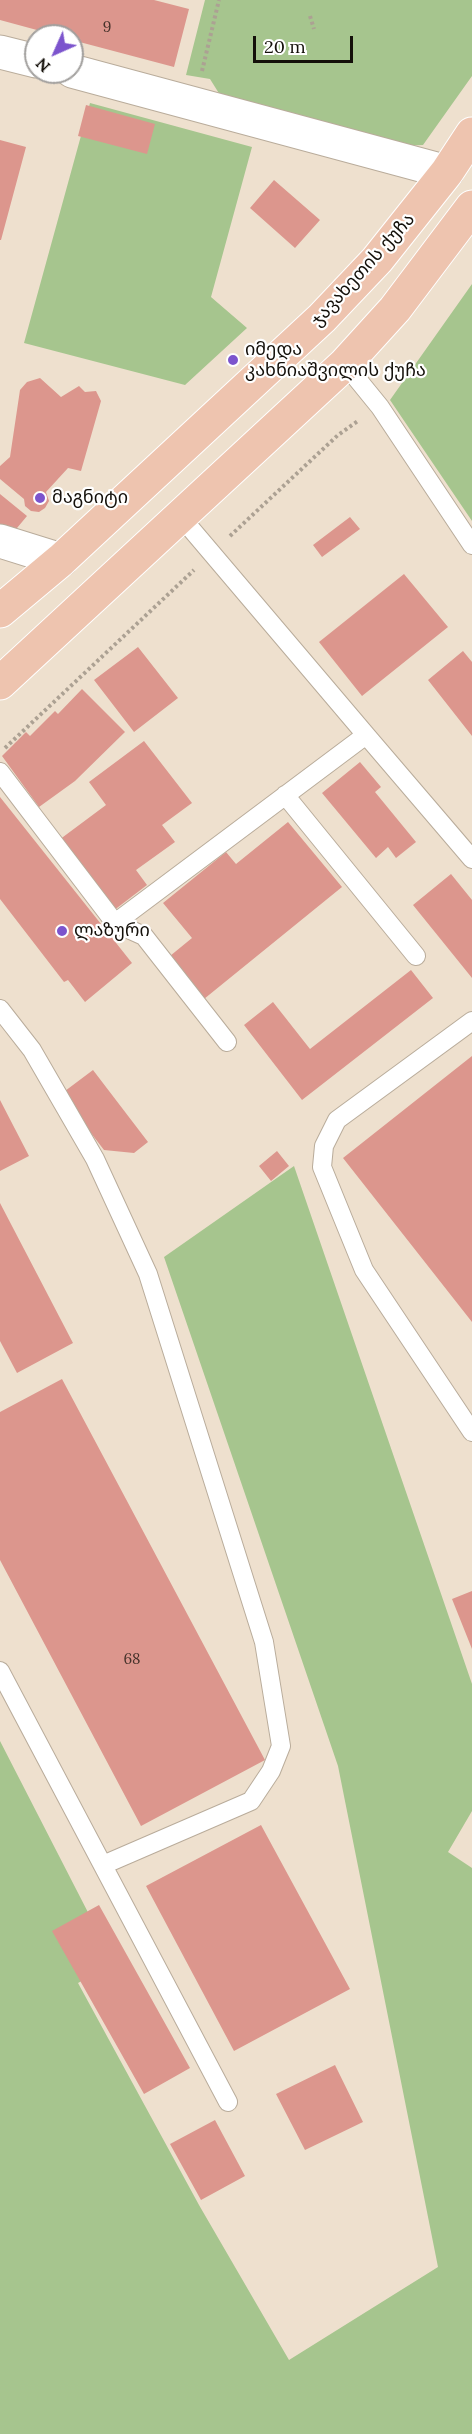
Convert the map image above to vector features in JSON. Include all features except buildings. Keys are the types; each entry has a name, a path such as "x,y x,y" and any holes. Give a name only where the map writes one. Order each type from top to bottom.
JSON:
{"main road":[{"name":"ჯავახეთის ქუჩა","path":"0,611 61,560 322,318 377,260 447,172 472,134"},
{"path":"0,683 345,364 395,309 472,207"}],"street":[{"path":"0,52 24,58"},
{"path":"84,74 447,172"},
{"path":"0,541 61,560"}],"lane":[{"path":"345,364 380,407 472,545"},
{"path":"181,517 472,859"},
{"path":"115,923 366,735"},
{"path":"0,772 115,923 144,936 227,1042"},
{"path":"285,795 416,956"},
{"path":"0,1009 32,1050 95,1159 148,1274 264,1642 281,1746 271,1771 250,1801 103,1865"},
{"path":"472,1021 337,1120 324,1146 322,1167 364,1270 472,1432"},
{"path":"0,1671 228,2102"}],"path":[{"path":"194,104 219,0"},
{"path":"310,15 314,28"},
{"path":"0,753 338,435 380,407"}],"green space":[{"path":"205,0 472,0 472,76 423,145 397,146 220,95 210,79 186,75"},
{"path":"90,103 252,147 211,297 247,328 185,385 24,343"},
{"path":"472,284 472,521 390,400"},
{"path":"294,1166 472,1684 472,1811 448,1852 472,1868 472,2434 0,2434 0,1741 114,1963 78,1983 199,2205 289,2360 438,2267 338,1766 164,1257"}],"place":[{"name":"იმედა კახნიაშვილის ქუჩა","path":"233,360"},
{"name":"მაგნიტი","path":"40,498"},
{"name":"ლაზური","path":"62,931"}]}
